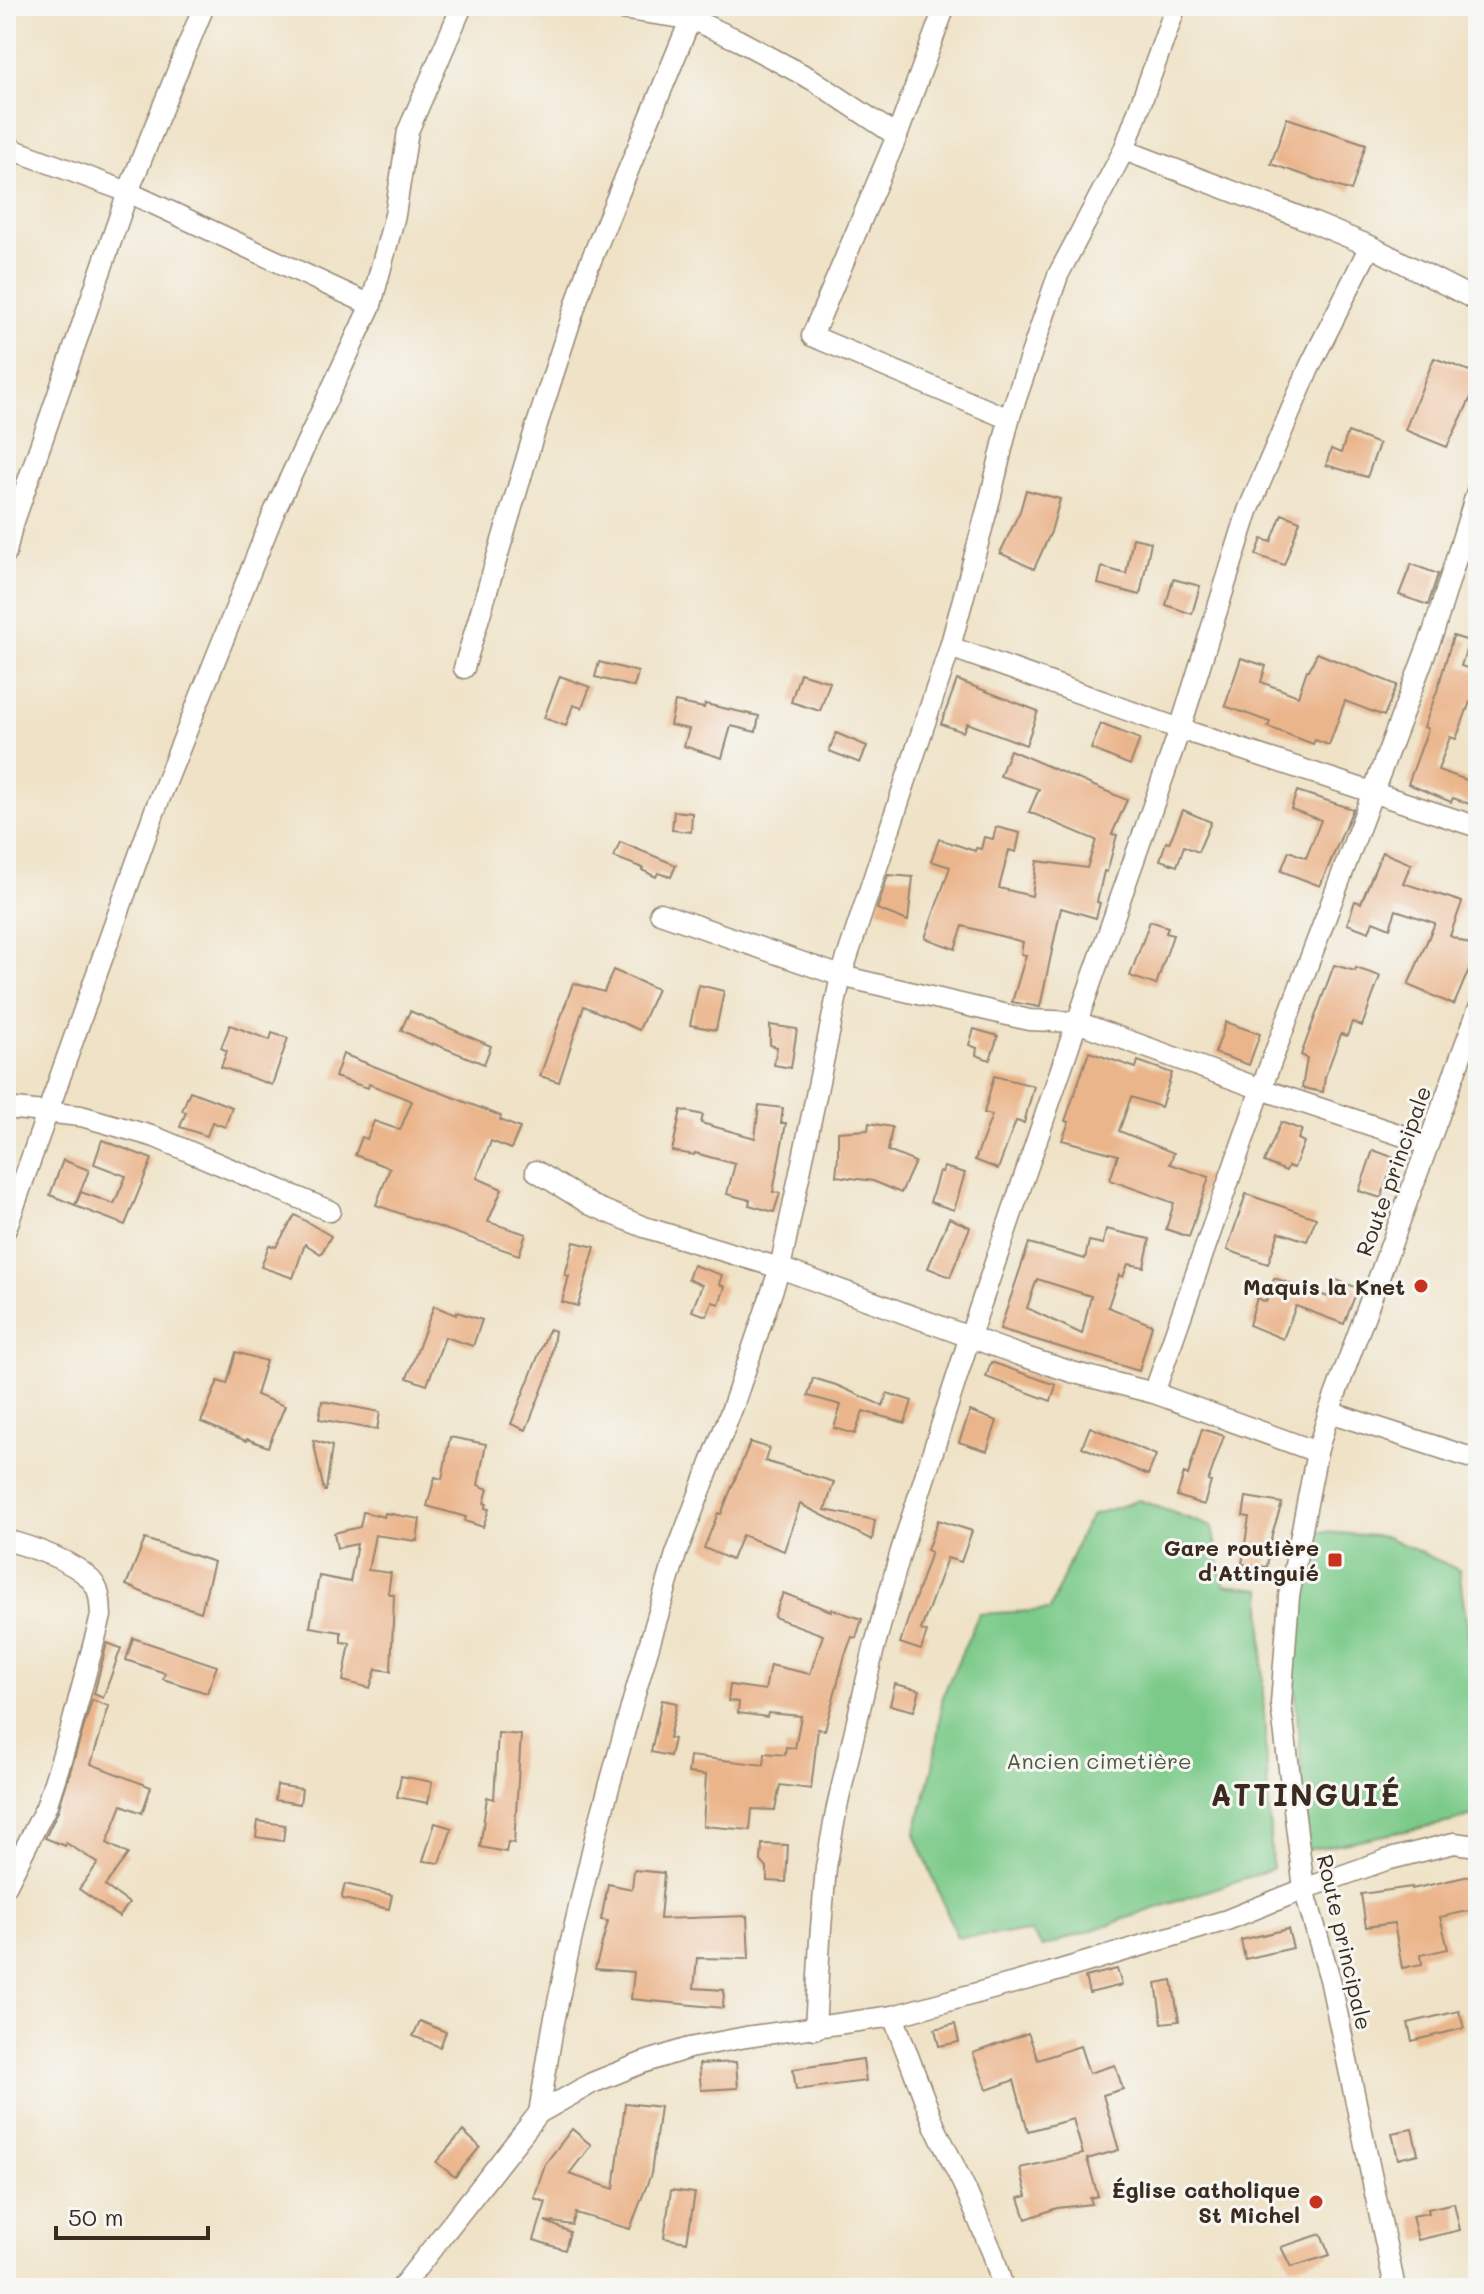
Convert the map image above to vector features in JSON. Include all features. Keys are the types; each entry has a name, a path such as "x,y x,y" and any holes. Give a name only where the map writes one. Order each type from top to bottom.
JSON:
{"street":[{"path":"6,553 11,530 128,192 204,6"},
{"path":"6,1229 155,810 269,524 371,305 395,215 408,131 462,6"},
{"path":"601,6 694,12 738,40 813,80 897,136"},
{"path":"945,6 897,136 812,336 1009,419"},
{"path":"539,2113 553,2027 596,1834 676,1554 733,1406 780,1268 841,976 950,647 1009,419 1058,275 1124,150 1176,6"},
{"path":"464,668 587,270 694,12"},
{"path":"6,147 128,192 371,305"},
{"path":"1124,150 1370,246 1478,301"},
{"path":"815,2029 826,1867 853,1734 901,1551 970,1336 1180,729 1248,511 1310,366 1370,246"},
{"path":"1154,1393 1261,1089 1434,630 1478,488"},
{"path":"950,647 1180,729 1478,827"},
{"path":"660,913 841,976 1029,1020 1077,1022 1261,1089 1428,1144"},
{"name":"Route principale","path":"1395,2288 1330,1979 1304,1889 1281,1704 1289,1596 1317,1452 1329,1412 1478,1010"},
{"path":"6,1108 81,1116 155,1137 330,1211"},
{"path":"536,1171 591,1205 644,1227 780,1268 1019,1355 1154,1393 1317,1452"},
{"path":"1329,1412 1478,1460"},
{"path":"6,1540 31,1547 85,1575 94,1584 99,1596 101,1616 46,1807 6,1886"},
{"path":"401,2288 539,2113 592,2083 642,2063 703,2046 893,2016 1227,1920 1386,1860 1454,1843 1478,1846"},
{"path":"893,2016 935,2127 993,2254 1003,2288"}],"green space":[{"name":"Ancien cimetière","path":"1139,1500 1212,1527 1224,1585 1262,1589 1263,1693 1272,1869 1042,1947 1031,1932 957,1937 915,1834 933,1767 943,1695 979,1614 1050,1610 1082,1531 1092,1515"},
{"path":"1312,1531 1387,1537 1459,1570 1478,1703 1478,1813 1451,1822 1307,1850 1292,1644"}],"building":[{"path":"1287,118 1366,144 1351,191 1271,164"},
{"path":"1434,358 1478,374 1478,383 1447,447 1405,430"},
{"path":"1348,432 1379,444 1367,477 1326,465 1331,449 1341,453"},
{"path":"1026,490 1060,499 1051,532 1034,569 1000,553 1020,511"},
{"path":"1282,514 1300,521 1284,565 1256,555 1262,539 1271,542"},
{"path":"1133,538 1151,542 1140,595 1098,584 1102,567 1126,574"},
{"path":"1411,564 1438,574 1428,605 1399,595"},
{"path":"1173,579 1200,586 1192,614 1166,605"},
{"path":"1453,636 1469,641 1461,666 1478,672 1478,688 1456,739 1450,737 1438,770 1478,784 1478,807 1453,798 1451,802 1408,784 1428,729 1424,727"},
{"path":"1317,653 1397,685 1384,716 1345,701 1329,745 1315,740 1313,744 1268,727 1270,722 1225,706 1241,658 1266,666 1261,682 1298,696"},
{"path":"599,662 638,672 634,687 595,677"},
{"path":"800,673 830,682 820,711 791,702"},
{"path":"560,676 590,687 582,708 573,705 566,726 544,718"},
{"path":"957,680 1038,711 1026,745 967,723 963,732 941,724"},
{"path":"675,702 704,708 705,704 759,716 756,732 731,726 722,758 684,746 689,729 670,725"},
{"path":"1101,724 1140,739 1130,765 1091,749"},
{"path":"836,733 867,746 860,763 829,751"},
{"path":"1010,750 1127,800 1112,834 1117,835 1107,872 1104,871 1096,918 1061,908 1040,1007 1012,1002 1026,955 1021,954 1023,942 963,926 955,949 925,938 950,867 931,861 939,839 975,851 976,848 981,849 984,837 993,839 996,827 1020,833 1016,852 1009,850 999,888 1032,896 1037,861 1087,868 1096,840 1029,812 1039,789 1000,776"},
{"path":"1297,791 1353,809 1320,886 1281,871 1289,851 1306,858 1321,820 1291,809"},
{"path":"1183,810 1211,822 1198,852 1184,846 1177,866 1160,860"},
{"path":"674,811 692,813 691,832 672,830"},
{"path":"620,842 676,865 671,877 658,873 656,877 643,868 614,857"},
{"path":"1382,852 1411,864 1403,883 1462,902 1450,936 1478,948 1454,1005 1408,985 1435,923 1396,910 1390,928 1373,921 1369,932 1347,924 1355,901 1361,903"},
{"path":"888,875 913,877 908,921 877,909"},
{"path":"1150,921 1168,927 1166,933 1173,935 1156,985 1130,976"},
{"path":"1334,965 1380,976 1362,1026 1352,1022 1347,1036 1341,1034 1325,1077 1323,1092 1302,1088 1307,1058 1301,1055"},
{"path":"613,970 657,989 639,1030 584,1006 559,1082 540,1076 573,983 604,992"},
{"path":"699,985 724,991 716,1030 690,1025"},
{"path":"410,1011 491,1046 484,1064 401,1030"},
{"path":"1226,1022 1260,1034 1249,1065 1215,1053"},
{"path":"230,1025 270,1040 272,1033 288,1038 272,1085 221,1067 227,1051 221,1048"},
{"path":"770,1025 797,1029 791,1068 774,1065 777,1047 770,1045"},
{"path":"974,1029 998,1036 990,1060 976,1055 977,1048 969,1045"},
{"path":"1089,1052 1136,1068 1138,1061 1172,1073 1161,1107 1131,1097 1119,1131 1174,1153 1170,1164 1209,1177 1189,1237 1166,1229 1174,1203 1110,1180 1118,1155 1062,1140 1069,1122 1065,1121"},
{"path":"343,1054 501,1116 500,1120 520,1128 511,1149 491,1141 477,1178 502,1189 488,1222 526,1234 519,1255 376,1205 390,1168 355,1155 362,1137 367,1139 374,1121 400,1130 412,1101 369,1084 368,1088 335,1077"},
{"path":"994,1076 1034,1086 1024,1123 1016,1121 998,1169 975,1160 992,1115 984,1113"},
{"path":"190,1091 232,1107 225,1127 212,1122 207,1136 180,1127"},
{"path":"759,1105 783,1108 781,1123 786,1123 773,1192 780,1193 774,1212 749,1205 750,1200 727,1194 735,1164 695,1153 672,1151 681,1110 703,1115 701,1123 755,1138"},
{"path":"1281,1122 1302,1130 1298,1139 1304,1142 1294,1168 1288,1166 1286,1171 1264,1162"},
{"path":"869,1123 892,1127 888,1151 915,1162 901,1193 873,1181 836,1176 838,1132 868,1130"},
{"path":"102,1140 152,1159 125,1225 75,1206 81,1192 114,1204 126,1176 94,1164"},
{"path":"1373,1150 1395,1158 1381,1198 1359,1191"},
{"path":"63,1160 89,1170 75,1205 50,1195"},
{"path":"944,1167 965,1173 954,1210 930,1202 939,1171 942,1172"},
{"path":"1246,1194 1316,1218 1307,1241 1279,1232 1268,1264 1227,1250"},
{"path":"295,1215 331,1236 321,1254 305,1244 293,1278 261,1267 269,1245 276,1247"},
{"path":"949,1218 970,1227 950,1277 928,1268"},
{"path":"1106,1229 1150,1239 1144,1267 1128,1264 1123,1277 1119,1275 1108,1307 1152,1325 1139,1371 1000,1329 1029,1243 1085,1259 1089,1241 1103,1244","holes":["1037,1279 1091,1296 1082,1334 1027,1308"]},
{"path":"574,1242 595,1247 578,1306 562,1302"},
{"path":"693,1265 722,1275 719,1284 725,1287 719,1304 712,1302 707,1316 692,1311 702,1285 688,1279"},
{"path":"1274,1278 1328,1297 1334,1279 1358,1288 1344,1324 1296,1306 1283,1339 1249,1325 1257,1298 1266,1302"},
{"path":"434,1306 456,1315 457,1312 482,1320 473,1346 445,1337 427,1385 407,1378"},
{"path":"549,1329 555,1331 549,1372 526,1430 511,1424"},
{"path":"236,1352 266,1361 256,1395 285,1406 268,1447 201,1422 218,1381 227,1384"},
{"path":"991,1362 1056,1385 1051,1401 986,1377"},
{"path":"813,1378 883,1406 887,1393 912,1401 905,1423 863,1411 855,1434 834,1428 841,1405 808,1396"},
{"path":"322,1401 380,1412 377,1430 319,1419"},
{"path":"970,1411 997,1421 987,1451 959,1442"},
{"path":"1090,1427 1156,1455 1148,1475 1082,1447"},
{"path":"1202,1429 1224,1436 1208,1481 1211,1482 1204,1505 1177,1496 1184,1473 1188,1475"},
{"path":"450,1437 486,1444 478,1485 488,1489 484,1503 487,1504 485,1508 489,1509 483,1527 465,1521 466,1517 427,1506 435,1477 442,1479"},
{"path":"313,1440 332,1446 326,1491 324,1491"},
{"path":"750,1442 769,1448 765,1461 834,1482 825,1510 875,1520 872,1540 800,1504 784,1551 742,1535 732,1560 704,1548"},
{"path":"1246,1497 1282,1503 1272,1534 1267,1567 1242,1564 1249,1517 1243,1516"},
{"path":"363,1512 384,1517 385,1513 420,1519 417,1541 375,1535 368,1570 391,1573 388,1593 394,1595 391,1671 376,1669 370,1688 343,1681 350,1643 341,1642 341,1632 310,1627 319,1576 350,1582 357,1544 337,1548 334,1533 360,1527"},
{"path":"938,1520 972,1531 961,1562 947,1558 921,1630 927,1632 921,1650 900,1643 931,1552 927,1550"},
{"path":"145,1539 214,1562 201,1612 126,1585"},
{"path":"783,1593 862,1619 856,1638 852,1637 845,1655 825,1730 818,1729 811,1789 780,1785 775,1810 752,1809 750,1830 703,1826 706,1775 688,1773 690,1756 764,1765 765,1753 785,1755 786,1747 795,1748 801,1716 768,1713 767,1717 738,1713 739,1702 728,1701 730,1685 765,1690 770,1665 810,1674 823,1635 774,1617"},
{"path":"133,1638 217,1666 207,1693 163,1679 165,1673 126,1660"},
{"path":"107,1643 121,1648 103,1698 94,1694"},
{"path":"895,1684 920,1690 914,1711 890,1705"},
{"path":"92,1700 109,1706 91,1764 151,1787 142,1813 122,1805 107,1843 128,1854 105,1886 129,1903 119,1917 79,1889 98,1863 66,1843 65,1846 45,1838 58,1811"},
{"path":"662,1700 677,1703 669,1738 674,1739 670,1756 651,1752"},
{"path":"498,1733 521,1735 514,1843 508,1842 506,1852 480,1847 487,1797 494,1799"},
{"path":"401,1776 432,1782 428,1803 397,1797"},
{"path":"277,1785 302,1789 300,1804 275,1800"},
{"path":"258,1821 285,1825 283,1841 256,1837"},
{"path":"435,1823 452,1828 440,1863 423,1861"},
{"path":"762,1844 788,1845 786,1882 767,1881 767,1868 761,1861"},
{"path":"634,1870 664,1873 660,1919 747,1916 749,1959 697,1958 694,1988 724,1990 723,2008 631,1999 634,1972 595,1969 608,1921 601,1920 608,1884 632,1889"},
{"path":"1478,1874 1478,1909 1440,1917 1448,1949 1421,1955 1422,1964 1402,1968 1394,1923 1366,1927 1361,1894 1412,1889"},
{"path":"345,1884 392,1895 389,1909 343,1899"},
{"path":"1288,1929 1293,1948 1245,1959 1241,1940"},
{"path":"1117,1969 1122,1985 1089,1993 1085,1977"},
{"path":"1172,1980 1179,2021 1162,2023 1156,1983"},
{"path":"1459,2011 1464,2028 1412,2041 1408,2023"},
{"path":"420,2021 446,2032 440,2047 413,2036"},
{"path":"955,2024 959,2042 939,2046 935,2029"},
{"path":"1028,2033 1038,2060 1080,2046 1089,2073 1115,2065 1123,2089 1103,2095 1119,2150 1087,2159 1098,2196 1090,2198 1092,2204 1057,2208 1026,2219 1019,2198 1027,2196 1020,2168 1083,2154 1073,2119 1028,2131 1014,2080 987,2090 973,2053"},
{"path":"863,2059 866,2081 796,2090 793,2069"},
{"path":"736,2062 738,2088 701,2090 699,2064"},
{"path":"625,2103 660,2107 651,2174 630,2229 576,2213 572,2225 545,2221 570,2232 565,2250 534,2240 546,2202 534,2198 545,2164 572,2129 591,2145 569,2174 614,2189"},
{"path":"1412,2129 1418,2154 1398,2159 1392,2133"},
{"path":"463,2131 480,2147 455,2177 436,2162"},
{"path":"671,2190 695,2193 687,2242 664,2238"},
{"path":"1454,2203 1460,2230 1418,2240 1412,2216"},
{"path":"1321,2234 1330,2255 1291,2267 1281,2247"}],"place":[{"name":"Maquis la Knet","path":"1421,1286"},
{"name":"Gare routière d'Attinguié","path":"1335,1560"},
{"name":"Église catholique St Michel","path":"1316,2202"}],"district":[{"name":"ATTINGUIÉ","path":"1306,1794"}]}
